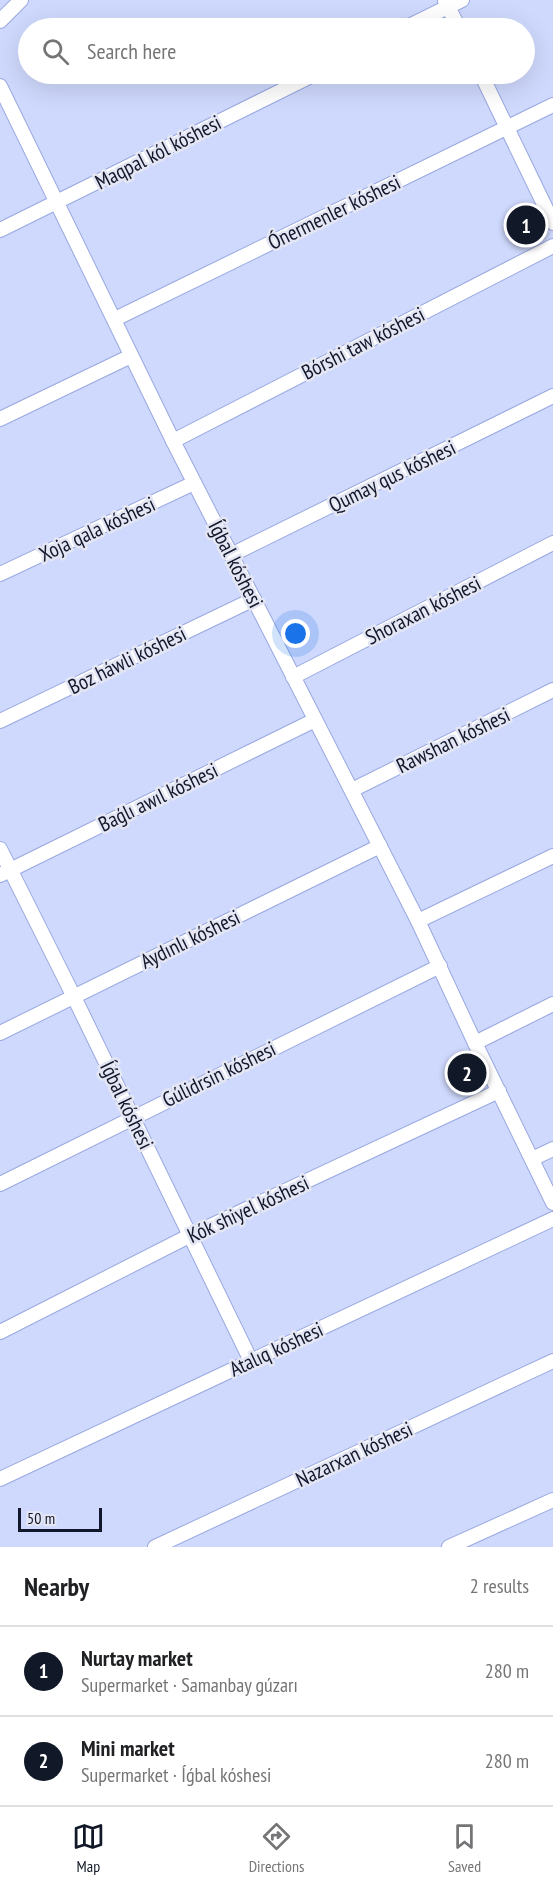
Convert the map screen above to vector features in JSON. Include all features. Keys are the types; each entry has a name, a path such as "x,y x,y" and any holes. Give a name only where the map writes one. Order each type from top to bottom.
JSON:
{"street":[{"path":"0,21 21,0"},
{"path":"422,18 447,4 462,0"},
{"path":"447,4 454,18"},
{"name":"Maqpal kól kóshesi","path":"0,230 295,84"},
{"path":"486,84 553,223"},
{"name":"Íǵbal kóshesi","path":"0,86 194,483 418,921 553,1203"},
{"name":"Ónermenler kóshesi","path":"114,319 553,105"},
{"name":"Bórshi taw kóshesi","path":"173,441 553,246"},
{"path":"0,419 131,356"},
{"name":"Qumay qus kóshesi","path":"231,555 553,396"},
{"name":"Xoja qala kóshesi","path":"0,574 194,483"},
{"name":"Shoraxan kóshesi","path":"293,677 553,543"},
{"name":"Boz háwli kóshesi","path":"0,721 254,599"},
{"name":"Rawshan kóshesi","path":"352,790 553,690"},
{"name":"Baǵlı awıl kóshesi","path":"5,872 315,720"},
{"name":"Aydınlı kóshesi","path":"0,1033 380,846"},
{"name":"Íǵbal kóshesi","path":"0,849 5,872 74,997 251,1361"},
{"path":"418,921 553,856"},
{"name":"Gúlidrsin kóshesi","path":"0,1184 440,966"},
{"path":"475,1043 553,1004"},
{"name":"Kók shiyel kóshesi","path":"0,1332 191,1235 500,1091"},
{"path":"532,1159 553,1149"},
{"name":"Atalıq kóshesi","path":"0,1479 553,1219"},
{"name":"Nazarxan kóshesi","path":"155,1547 553,1361"},
{"path":"449,1547 553,1500"}],"place":[{"name":"Nurtay market","path":"526,225"},
{"name":"Mini market","path":"467,1073"}]}
